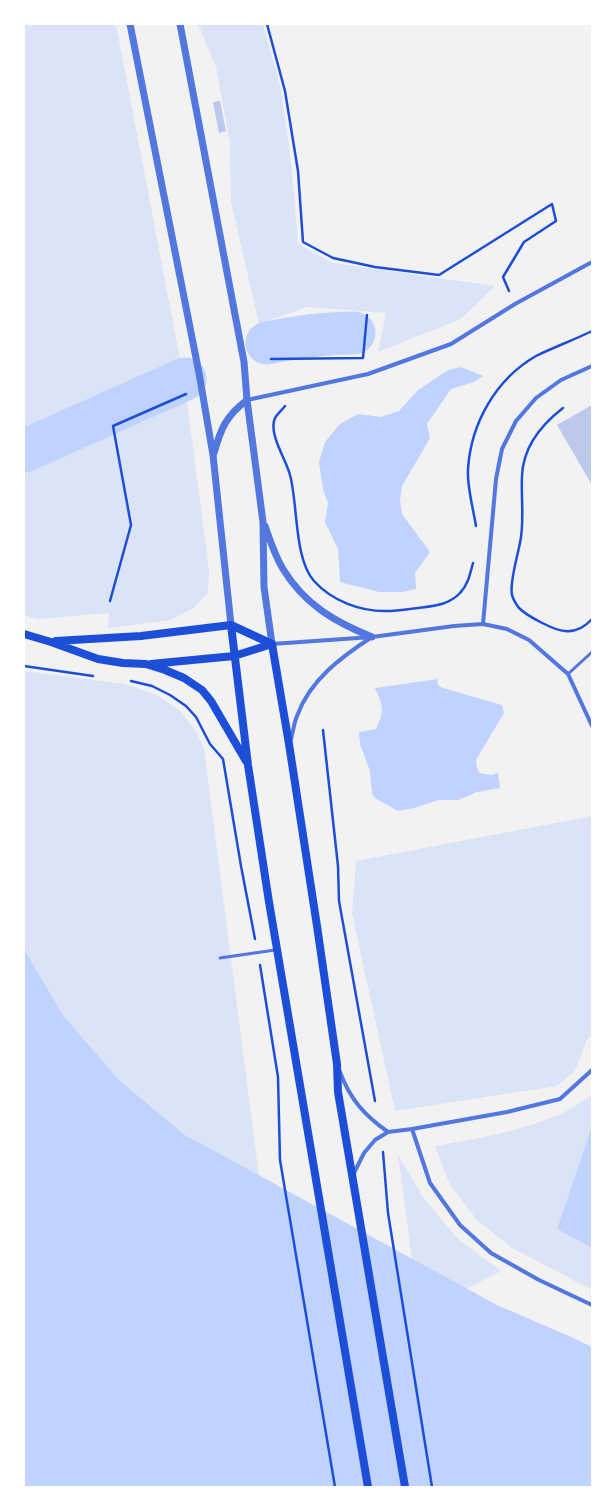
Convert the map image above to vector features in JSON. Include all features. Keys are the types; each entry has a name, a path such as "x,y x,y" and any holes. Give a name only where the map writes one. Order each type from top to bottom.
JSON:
{"main road":[{"path":"51,642 141,636 231,625 272,644"},
{"path":"231,625 248,765 277,950 368,1487"},
{"path":"24,634 98,659 123,663 146,664 234,656 272,644"},
{"path":"272,644 289,744 337,1064 338,1092 353,1191 404,1487"},
{"path":"146,664 184,678 202,690 211,701 248,765"}],"street":[{"path":"130,24 214,455 231,625"},
{"path":"180,24 244,362 247,400 263,522 264,587 272,644 372,637 454,626 483,624 507,629 529,640 568,674 592,726"},
{"path":"214,455 219,435 226,421 235,410 247,400 368,374 451,344 515,304 592,262"},
{"path":"483,624 496,479 502,449 516,422 536,398 561,380 592,366"},
{"path":"263,522 282,568 292,583 322,612 344,626 372,637"},
{"path":"289,744 297,715 312,688 339,660 372,637"},
{"path":"337,1064 344,1084 356,1103 371,1120 388,1132"},
{"path":"352,1177 364,1153 375,1140 388,1132 507,1112 560,1099 592,1070"},
{"path":"412,1129 430,1183 460,1225 491,1253 539,1280 592,1305"}],"lane":[{"path":"568,674 592,652"},
{"path":"220,958 277,950"}],"path":[{"path":"267,24 288,105 298,171 303,242 334,258 375,267 439,275 552,204 556,221 524,242 503,277"},
{"path":"367,315 362,358 368,374"},
{"path":"476,527 469,489 468,470 470,450 482,413 492,396 505,381 536,357 592,331"},
{"path":"271,359 362,358"},
{"path":"110,601 131,525 113,426 189,392"},
{"path":"281,393 285,406 275,417 272,429 290,475 302,554 313,580 326,592 345,603 371,611 388,611 441,605 460,593 466,584 473,562"},
{"path":"563,408 550,418 539,430 525,459 522,475 521,534 512,581 512,594 515,602 520,608 558,631 574,631 582,628 592,619"},
{"path":"24,666 95,676"},
{"path":"125,679 152,686 170,695 186,706 196,717 210,744 224,759 278,1076 280,1160 335,1487"},
{"path":"323,730 338,866 338,901 380,1126"},
{"path":"382,1135 388,1213 432,1487"}],"shaded area":[{"path":"24,24 116,24 180,359 24,428"},
{"path":"198,24 263,24 281,89 292,170 298,244 333,263 495,286 461,319 378,352 386,313 307,307 259,324 231,202 230,143 216,67"},
{"path":"187,401 209,570 208,593 194,608 171,620 108,628 109,613 37,619 24,615 24,474"},
{"path":"24,671 125,684 157,695 179,710 196,731 204,749 259,1176 185,1135 119,1080 63,1015 24,949"},
{"path":"592,816 592,1035 587,1040 575,1071 557,1086 395,1111 352,913 356,861"},
{"path":"592,1095 592,1126 557,1229 592,1248 592,1290 512,1248 477,1220 450,1185 435,1146 515,1130 546,1120 561,1114"},
{"path":"398,1155 423,1197 458,1239 501,1271 466,1289 412,1259"}],"water":[{"path":"461,367 483,376 474,382 451,389 427,424 430,438 402,486 400,500 402,514 430,552 415,573 416,589 403,592 379,592 340,582 338,549 325,522 328,503 323,489 319,462 325,442 340,424 358,414 381,417 399,411 418,390 448,370"},
{"path":"438,679 437,683 440,687 502,705 504,713 476,760 479,773 491,775 498,773 500,788 477,792 458,800 439,800 414,808 398,811 375,798 372,794 370,771 360,744 359,732 376,729 381,718 382,708 375,688"},
{"path":"24,949 63,1015 119,1080 185,1135 497,1305 592,1347 592,1487 24,1487"},
{"path":"592,1126 592,1248 557,1229"}],"building":[{"path":"220,101 226,131 219,133 213,102"},
{"path":"592,405 592,485 557,425"}],"waterway":[{"path":"267,343 310,336 354,333"},
{"path":"24,451 185,379"}]}
